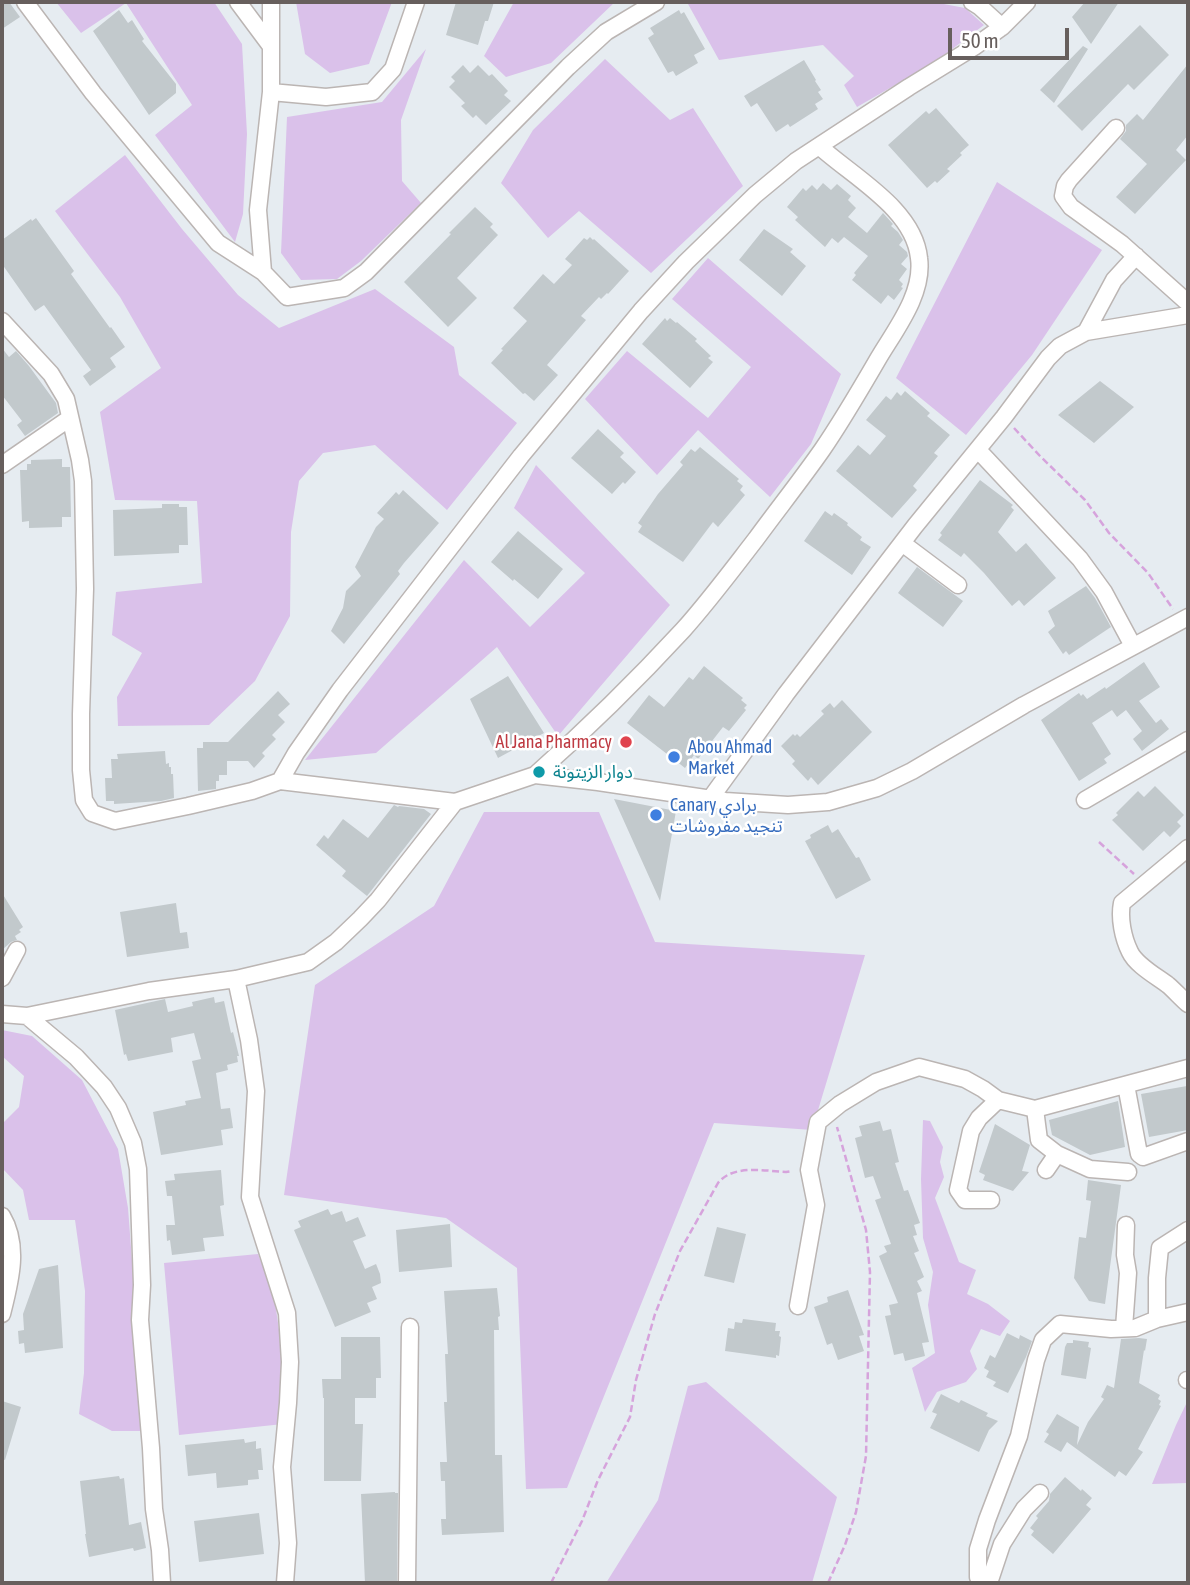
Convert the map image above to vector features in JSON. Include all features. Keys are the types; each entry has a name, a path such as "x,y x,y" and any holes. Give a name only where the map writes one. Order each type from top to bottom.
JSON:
{"street":[{"path":"25,2 93,93 218,243 263,272 287,297 344,288 366,272 568,67 606,32 656,2"},
{"path":"238,2 270,44"},
{"path":"263,272 258,210 271,92 271,2"},
{"path":"271,92 326,97 372,92 393,69 416,2"},
{"path":"972,2 1002,27"},
{"path":"280,781 340,690 521,456 685,261 755,195 796,162 974,47 1002,27 1027,2"},
{"path":"1116,128 1069,180 1063,196 1071,207 1122,244 1188,303"},
{"path":"2,320 51,374 66,399 83,481 85,589 81,746 84,800 92,813 115,821 252,791 280,781 455,802 535,775 570,744 684,629 724,582 823,449 898,328 912,299 920,270 916,243 897,212 819,146"},
{"path":"1086,332 1114,280 1136,256"},
{"path":"710,799 786,694 1048,358 1060,346 1086,332 1188,315"},
{"path":"2,465 70,418"},
{"path":"978,450 1056,544 1080,559 1104,592 1133,646"},
{"path":"902,543 957,585"},
{"path":"535,775 710,799 788,805 828,802 877,788 912,771 1024,705 1184,619"},
{"path":"1085,800 1188,740"},
{"path":"2,1014 27,1016 149,991 236,979 308,962 336,942 378,900 455,802"},
{"path":"1188,848 1122,903 1120,912 1130,954 1188,1004"},
{"path":"2,978 17,950"},
{"path":"236,979 256,1091 250,1197 287,1313 290,1362 282,1467 288,1543 285,1583"},
{"path":"27,1016 76,1057 104,1087 120,1112 133,1143 138,1169 142,1285 140,1320 162,1583"},
{"path":"798,1306 816,1205 809,1170 818,1122 831,1110 876,1082 919,1067 965,1079 998,1100 1035,1109 1188,1068"},
{"path":"1126,1085 1139,1154 1143,1157 1188,1141"},
{"path":"991,1200 965,1200 958,1190 971,1131 979,1118 998,1100"},
{"path":"1035,1109 1039,1140 1057,1154 1090,1169 1128,1171"},
{"path":"1046,1170 1057,1154"},
{"path":"2,1216 12,1237 12,1259 2,1314"},
{"path":"1124,1328 1128,1273 1125,1255 1126,1225"},
{"path":"1157,1319 1160,1248 1188,1230"},
{"path":"1040,1493 1024,1510 1002,1544 988,1583 978,1577 978,1549 1019,1436 1043,1340 1060,1325 1135,1328 1157,1319 1188,1312"},
{"path":"407,1583 410,1327"}],"path":[{"path":"1004,417 1085,500 1109,533 1149,573 1184,619"},
{"path":"1099,842 1144,883"},
{"path":"828,1583 856,1512 866,1456 870,1272 866,1230 831,1110"},
{"path":"551,1583 630,1417 636,1380 655,1314 680,1251 718,1183 725,1175 736,1171 809,1170"}],"shaded area":[{"path":"56,2 214,2 242,44 247,134 243,214 235,242 155,135 192,105 126,3 81,33"},
{"path":"296,2 392,2 369,64 330,73 305,54"},
{"path":"514,2 615,2 551,63 506,77 484,56"},
{"path":"933,2 965,8 984,25 935,62 857,107 844,85 854,76 823,45 719,60 688,4"},
{"path":"426,49 401,120 402,181 421,203 361,261 337,279 301,280 281,253 287,117 382,102"},
{"path":"605,59 670,120 693,108 743,186 651,273 579,211 548,238 501,183 533,130"},
{"path":"125,155 182,229 238,295 279,328 375,289 454,347 459,375 517,423 447,510 375,445 323,453 299,481 291,532 290,616 255,681 209,725 118,726 117,697 142,653 112,635 116,592 202,583 197,501 115,500 100,412 161,368 120,297 55,211"},
{"path":"997,182 1102,250 1032,355 966,435 896,378"},
{"path":"708,258 841,374 811,444 770,497 698,430 657,475 585,399 627,351 708,418 751,367 672,299"},
{"path":"536,465 670,605 558,736 497,647 376,753 305,760 464,560 530,627 585,573 514,508"},
{"path":"484,812 599,812 655,942 865,955 812,1130 714,1123 567,1488 526,1489 517,1268 446,1218 284,1195 315,985 434,906"},
{"path":"2,1030 32,1036 82,1080 118,1149 128,1208 145,1431 112,1431 79,1414 84,1373 85,1291 75,1220 29,1220 23,1190 2,1168 2,1124 19,1107 24,1076 2,1056"},
{"path":"923,1120 930,1121 943,1147 940,1162 944,1177 935,1198 959,1262 976,1270 967,1294 988,1304 1010,1321 1000,1336 981,1329 970,1351 977,1369 966,1382 937,1392 925,1412 912,1368 935,1353 928,1305 933,1272 923,1238"},
{"path":"258,1254 274,1296 285,1370 283,1424 179,1435 164,1263"},
{"path":"706,1382 837,1497 812,1583 606,1583 658,1500 688,1386"},
{"path":"1188,1400 1188,1483 1152,1484 1176,1425"}],"building":[{"path":"2,2 9,2 20,17 2,29"},
{"path":"456,2 494,2 478,45 446,35"},
{"path":"1085,2 1119,2 1091,44 1072,17"},
{"path":"119,10 128,23 132,20 144,39 142,41 176,84 176,93 149,115 93,31"},
{"path":"679,10 681,14 684,12 705,49 694,55 698,63 676,76 673,71 668,73 648,38 654,34 650,28"},
{"path":"1140,25 1169,55 1134,90 1128,84 1082,131 1057,106"},
{"path":"1083,46 1088,49 1054,103 1040,90"},
{"path":"804,60 821,90 818,92 823,99 815,104 818,109 790,127 788,124 776,132 757,103 751,107 744,96"},
{"path":"1188,64 1188,135 1176,150 1186,160 1135,214 1116,197 1147,164 1120,139 1126,131 1126,125 1137,114 1143,120"},
{"path":"463,65 470,73 478,65 489,76 492,74 508,91 504,95 511,101 486,125 476,115 473,118 461,106 465,103 449,87 455,81 451,77"},
{"path":"936,108 969,145 947,169 950,171 927,188 888,145 926,111 929,114"},
{"path":"823,183 831,190 837,184 851,196 848,200 856,208 848,217 867,233 883,213 903,240 899,245 908,256 901,264 907,269 899,280 903,288 894,300 888,295 881,304 852,280 856,275 854,273 868,256 844,237 838,243 832,238 825,247 795,220 798,217 787,207 803,188 806,191 812,185 817,190"},
{"path":"475,207 493,224 490,227 498,235 457,278 477,298 448,327 404,282"},
{"path":"36,218 74,271 71,274 125,347 110,358 116,367 90,386 83,376 91,370 44,305 35,311 2,264 2,240"},
{"path":"764,229 793,249 790,252 806,266 782,296 739,260"},
{"path":"590,237 629,271 608,294 601,299 599,297 581,316 586,320 547,365 558,375 534,401 491,363 527,321 513,308 543,274 554,284 572,265 565,259 584,238 587,240"},
{"path":"665,318 667,321 670,318 677,322 697,339 695,341 711,356 708,358 713,362 690,388 642,344"},
{"path":"2,348 9,357 16,351 56,403 58,413 25,436 17,425 22,421 2,395"},
{"path":"1100,381 1134,407 1094,443 1058,415"},
{"path":"905,391 930,413 927,416 950,435 934,453 938,456 913,486 917,490 892,518 836,471 858,445 870,455 886,436 866,420 886,396 891,400 897,392 901,396"},
{"path":"598,429 624,453 620,457 636,472 612,494 571,458"},
{"path":"700,447 739,479 737,481 743,486 740,490 745,495 718,527 713,522 683,562 638,532 642,526 638,523 683,465 680,462 691,449 695,452"},
{"path":"62,459 62,467 70,467 71,517 62,517 62,527 29,528 29,521 22,522 20,470 27,470 27,464 31,464 31,460"},
{"path":"980,480 1013,505 1011,507 1014,510 998,532 1016,552 1026,543 1056,578 1024,606 1019,600 1012,606 964,553 961,557 938,540 942,535 940,533"},
{"path":"403,490 439,523 404,563 398,571 400,574 344,644 331,631 343,608 346,591 361,576 355,567 376,527 384,519 377,513 396,492 399,495"},
{"path":"162,504 187,507 188,545 179,545 179,553 114,556 113,510 162,508"},
{"path":"825,511 832,516 834,513 848,523 847,525 862,537 860,540 871,547 852,575 804,541"},
{"path":"518,531 563,569 538,599 491,562"},
{"path":"917,567 963,601 943,627 898,593"},
{"path":"1086,586 1111,627 1069,655 1066,651 1063,654 1048,632 1055,626 1048,611"},
{"path":"1144,662 1160,687 1139,701 1156,723 1161,719 1169,729 1142,751 1133,739 1142,731 1126,710 1117,717 1112,710 1092,723 1111,754 1104,759 1107,763 1079,781 1041,720 1079,693 1087,699 1105,687 1106,689"},
{"path":"704,666 743,698 741,700 747,705 729,731 723,727 698,759 694,755 685,768 627,723 649,695 664,707 689,677 693,680"},
{"path":"508,676 544,733 498,758 470,699"},
{"path":"278,691 290,704 278,715 285,722 272,735 276,739 262,753 265,756 254,768 248,761 227,761 227,775 219,775 216,789 198,791 197,748 203,748 203,742 228,742"},
{"path":"842,700 872,732 818,785 811,777 808,781 792,764 795,761 781,746 793,734 800,737 824,714 821,711 830,703 834,708"},
{"path":"165,751 166,764 169,763 173,774 174,798 114,804 114,801 106,801 105,778 112,778 111,759 118,759 117,754"},
{"path":"1155,786 1184,815 1177,822 1181,826 1170,837 1164,831 1143,851 1112,820 1138,791 1144,797"},
{"path":"614,799 676,811 660,901"},
{"path":"394,805 424,809 431,814 367,896 342,876 346,871 316,845 324,835 328,839 343,819 368,838"},
{"path":"828,825 832,833 838,829 856,858 859,857 871,880 836,899 805,841"},
{"path":"2,893 23,927 15,936 17,940 2,950"},
{"path":"176,903 180,933 187,932 189,948 127,957 120,912"},
{"path":"214,997 215,1003 224,1001 239,1056 238,1062 227,1065 228,1070 216,1073 221,1109 230,1108 233,1128 221,1130 223,1145 161,1155 153,1112 186,1105 185,1101 201,1098 192,1061 201,1059 194,1033 171,1038 173,1052 128,1061 126,1054 124,1055 115,1010 165,999 168,1012"},
{"path":"1187,1086 1188,1130 1149,1137 1141,1094"},
{"path":"1118,1101 1125,1147 1090,1155 1052,1135 1049,1120"},
{"path":"880,1121 883,1131 891,1129 899,1162 895,1163 904,1191 908,1190 920,1223 914,1225 917,1235 913,1236 919,1251 914,1253 924,1277 917,1281 922,1291 917,1293 929,1342 922,1343 925,1356 905,1361 903,1353 894,1355 885,1316 891,1315 889,1305 898,1303 879,1256 887,1252 884,1246 891,1244 875,1200 881,1198 873,1176 865,1178 855,1138 862,1136 859,1126"},
{"path":"995,1124 1030,1145 1022,1171 1029,1172 1013,1191 983,1180 985,1175 979,1172"},
{"path":"221,1170 224,1205 220,1206 224,1236 203,1238 205,1251 172,1255 170,1240 167,1241 166,1225 175,1225 172,1196 167,1196 165,1181 175,1180 174,1174"},
{"path":"1088,1180 1121,1185 1105,1304 1089,1301 1074,1278 1079,1237 1086,1238 1091,1201 1086,1200"},
{"path":"328,1209 331,1215 342,1211 346,1222 358,1217 366,1236 353,1241 365,1269 376,1264 381,1283 372,1287 377,1299 367,1303 371,1312 335,1327 294,1230 301,1227 298,1221"},
{"path":"450,1224 452,1267 399,1272 396,1230"},
{"path":"717,1227 746,1234 734,1283 704,1276"},
{"path":"58,1265 63,1348 25,1353 24,1343 19,1344 18,1331 24,1330 23,1314 39,1269"},
{"path":"497,1288 500,1316 499,1330 494,1330 495,1455 502,1455 504,1532 442,1535 441,1519 446,1519 445,1481 441,1481 440,1462 447,1462 444,1402 447,1402 445,1354 448,1354 444,1291"},
{"path":"848,1290 864,1335 859,1336 864,1351 838,1360 832,1343 827,1345 814,1307 828,1302 827,1297"},
{"path":"743,1319 776,1323 775,1331 780,1331 781,1337 779,1356 776,1355 776,1358 725,1351 728,1328 734,1329 735,1322 742,1323"},
{"path":"1007,1333 1032,1341 1008,1393 993,1386 996,1382 986,1377 989,1371 984,1368 990,1355 995,1358"},
{"path":"341,1337 380,1337 381,1378 376,1378 376,1398 355,1398 355,1424 363,1424 361,1481 324,1481 322,1379 341,1379"},
{"path":"1121,1339 1147,1339 1139,1383 1160,1395 1158,1399 1161,1406 1138,1449 1143,1452 1126,1476 1119,1471 1115,1477 1067,1442 1061,1452 1044,1442 1049,1434 1046,1432 1057,1414 1079,1427 1077,1445 1088,1422 1104,1399 1101,1397 1107,1385 1114,1388"},
{"path":"1073,1340 1089,1342 1088,1347 1091,1348 1086,1379 1061,1375 1065,1347 1067,1343 1073,1343"},
{"path":"941,1394 959,1403 961,1400 998,1421 989,1430 979,1452 930,1428 937,1414 932,1412"},
{"path":"2,1401 21,1407 5,1460 2,1459"},
{"path":"244,1439 245,1443 256,1441 256,1449 261,1448 263,1470 258,1470 259,1479 248,1480 248,1485 217,1488 216,1473 188,1476 185,1445"},
{"path":"119,1476 120,1479 124,1478 129,1525 141,1522 146,1548 89,1557 80,1481"},
{"path":"1065,1477 1092,1498 1086,1505 1091,1509 1053,1554 1031,1535 1034,1531 1030,1528 1049,1501 1050,1494"},
{"path":"398,1493 397,1583 365,1583 361,1494"},
{"path":"259,1513 264,1554 199,1562 194,1521"}],"place":[{"name":"Al Jana Pharmacy","path":"626,742"},
{"name":"Abou Ahmad Market","path":"674,757"},
{"name":"دوار الزيتونة","path":"539,772"},
{"name":"Canary برادي تنجيد مفروشات","path":"656,815"}]}
